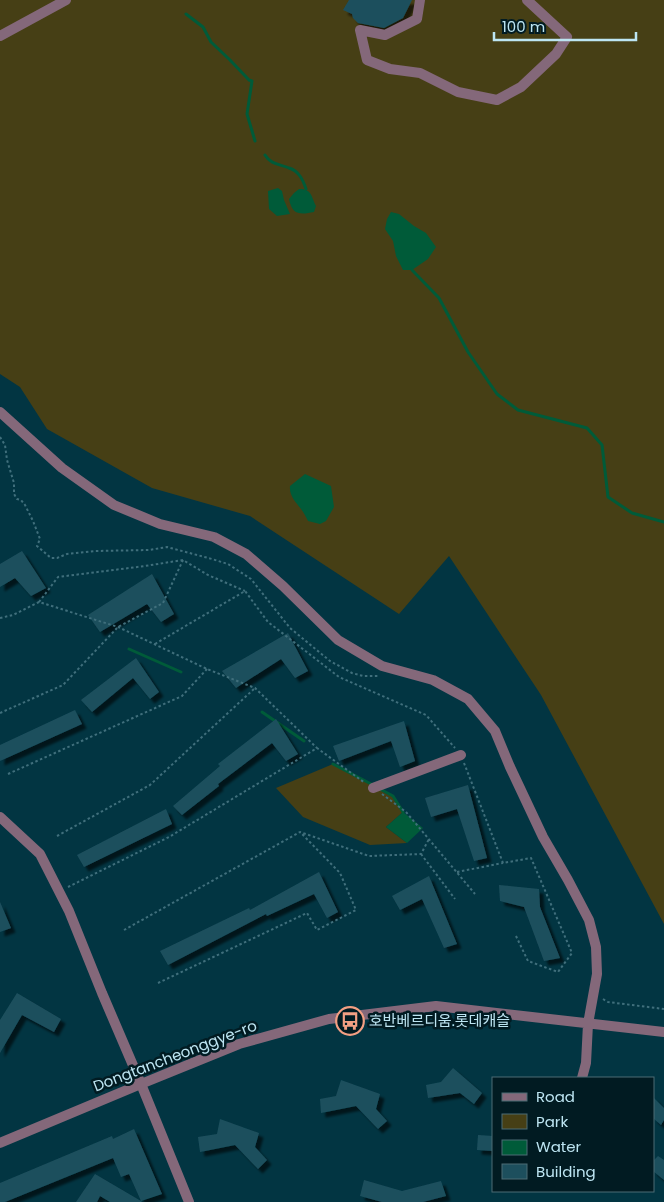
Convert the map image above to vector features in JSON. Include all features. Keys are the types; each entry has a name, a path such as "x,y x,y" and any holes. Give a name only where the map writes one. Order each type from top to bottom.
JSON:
{"street":[{"path":"0,36 66,0"},
{"path":"420,0 417,20 385,35 360,30 367,60 390,69 420,73 458,92 497,100 522,87 556,54 567,37 527,0"},
{"path":"0,412 62,468 114,505 160,524 214,537 246,554 283,586 338,640 382,666 432,680 468,699 495,731 543,837 589,920 596,947 597,974 588,1024 586,1062 582,1077"},
{"path":"373,788 461,755"},
{"path":"0,817 40,854 69,911 189,1202"},
{"name":"Dongtancheonggye-ro","path":"0,1144 140,1084 240,1044 329,1018 436,1006 664,1032"}],"path":[{"path":"0,438 4,444 14,484 14,494 17,499 21,500 33,521 40,539 37,546 51,558 95,551 149,550 167,547 228,564 251,579 290,628 330,661 352,673 362,676 378,676"},
{"path":"0,713 63,685 118,627 163,602 183,560"},
{"path":"0,618 14,615 39,602 58,577 183,560 208,575 245,591"},
{"path":"39,602 118,627 207,669 254,688 316,748 406,812 475,894"},
{"path":"8,774 182,696 207,669"},
{"path":"56,836 150,784 254,688"},
{"path":"59,892 168,837 316,748"},
{"path":"124,930 300,832 369,856 421,854"},
{"path":"158,983 308,913 317,930 356,910 340,873 300,832"},
{"path":"421,854 429,839"},
{"path":"421,854 455,899"},
{"path":"457,872 503,863"},
{"path":"602,997 604,1001 608,1002 664,1009"}],"green space":[{"path":"0,0 664,0 664,924 541,695 449,556 399,614 250,516 152,488 47,429 20,387 0,374"},
{"path":"333,764 393,796 403,812 386,827 407,843 370,845 303,817 276,788"}],"water":[{"path":"278,188 282,191 290,214 277,216 269,209 268,191"},
{"path":"299,189 309,192 316,206 314,212 297,213 292,208 289,199"},
{"path":"391,212 399,214 426,233 436,247 428,259 412,270 403,270 396,256 393,241 385,229"},
{"path":"305,474 331,486 334,507 326,521 320,524 308,521 291,493 290,486"},
{"path":"403,812 423,828 407,843 386,827"}],"building":[{"path":"349,0 412,0 403,18 384,28 358,23 352,14 343,10"},
{"path":"22,551 46,588 31,596 15,578 0,587 0,564"},
{"path":"152,574 174,614 161,622 147,604 100,632 88,615"},
{"path":"288,633 308,671 295,678 281,659 236,688 222,671"},
{"path":"136,658 159,692 150,699 133,678 92,712 81,700"},
{"path":"75,710 82,724 0,761 0,745"},
{"path":"276,719 298,754 286,761 272,743 218,784 219,786 182,815 173,806 220,766 218,764"},
{"path":"404,721 415,761 400,767 391,741 339,761 333,746"},
{"path":"468,785 487,858 474,861 457,809 431,817 425,798"},
{"path":"166,809 172,824 84,867 77,855"},
{"path":"319,872 338,912 327,918 314,894 267,916 266,914 168,965 160,951 249,908 250,910"},
{"path":"429,876 457,944 444,948 422,899 400,910 392,896"},
{"path":"499,885 539,889 540,907 560,958 544,961 524,907 500,901"},
{"path":"0,902 11,928 0,932"},
{"path":"17,993 61,1019 54,1032 22,1015 0,1053 0,1020"},
{"path":"453,1068 482,1093 474,1104 460,1093 428,1098 426,1085 441,1082"},
{"path":"341,1080 380,1094 376,1109 387,1121 378,1129 356,1106 321,1113 320,1099 336,1096"},
{"path":"654,1098 664,1108 664,1120 661,1125 654,1119"},
{"path":"220,1119 259,1133 255,1147 267,1160 258,1169 235,1145 200,1152 198,1137 217,1134"},
{"path":"134,1129 162,1194 141,1201 129,1174 121,1177 113,1158 5,1202 0,1202 0,1183 112,1136 113,1139"},
{"path":"478,1135 492,1136 492,1151 477,1150"},
{"path":"658,1156 664,1160 664,1180 654,1172 654,1160"},
{"path":"95,1174 142,1202 110,1202 100,1196 97,1202 76,1202"},
{"path":"364,1180 402,1191 441,1181 446,1196 423,1202 382,1202 360,1196"}],"waterway":[{"path":"186,14 203,27 211,42 252,81 247,114 255,141"},
{"path":"265,155 273,162 295,171 302,179 306,189"},
{"path":"412,270 439,298 468,352 497,394 518,410 587,428 602,445 608,497 632,513 664,522"},
{"path":"129,649 181,672"},
{"path":"262,712 304,741"},
{"path":"333,764 373,785"},
{"path":"380,789 393,796 403,812"}],"place":[{"name":"호반베르디움.롯데캐슬","path":"350,1021"}]}
